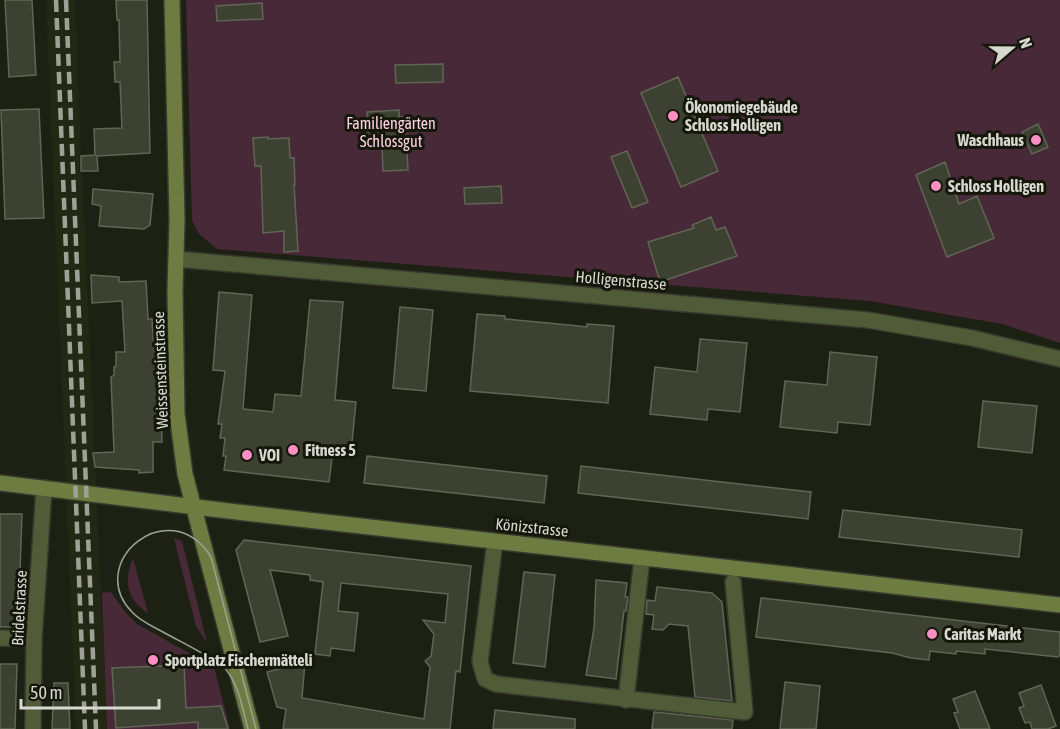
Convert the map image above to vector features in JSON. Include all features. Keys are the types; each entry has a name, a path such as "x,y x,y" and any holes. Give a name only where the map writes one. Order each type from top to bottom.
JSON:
{"main road":[{"name":"Weissensteinstrasse","path":"172,0 177,220 175,347 177,414 184,466 252,729"},
{"name":"Könizstrasse","path":"0,483 1060,605"}],"street":[{"name":"Holligenstrasse","path":"176,259 868,320 972,338 1060,359"},
{"name":"Bridelstrasse","path":"33,729 34,639 44,488"},
{"path":"495,541 480,662 485,679 496,684 745,712 733,582"},
{"path":"626,700 642,558"},
{"path":"0,638 34,639"}],"shaded area":[{"path":"46,0 75,0 81,155 79,155 79,172 82,172 107,729 76,729"}],"green space":[{"name":"Familiengärten Schlossgut","path":"186,0 1060,0 1060,343 1002,324 870,301 217,249 199,234 192,220"},
{"path":"174,538 182,541 207,643 196,626"},
{"path":"133,558 148,613 135,602 129,589 128,574"},
{"name":"Sportplatz Fischermätteli","path":"111,592 137,624 214,667 230,729 107,729 102,593"}],"building":[{"path":"5,0 32,0 36,75 9,77"},
{"path":"116,0 147,0 150,153 97,156 98,171 81,171 81,156 95,155 94,129 122,128 120,82 115,82 114,62 120,62"},
{"path":"262,3 263,19 217,21 216,6"},
{"path":"443,64 443,82 396,83 395,65"},
{"name":"Ökonomiegebäude Schloss Holligen","path":"678,77 718,171 681,187 641,93"},
{"path":"39,109 44,218 5,219 1,110"},
{"path":"399,110 399,117 405,117 408,170 383,171 382,146 368,146 367,112"},
{"name":"Waschhaus","path":"1038,124 1048,147 1032,154 1022,132"},
{"path":"268,137 268,139 289,138 290,158 294,158 298,251 284,252 284,231 263,233 261,166 255,166 253,138"},
{"path":"627,151 648,202 632,208 611,157"},
{"name":"Schloss Holligen","path":"945,162 959,204 977,196 994,238 947,257 916,175"},
{"path":"501,186 502,203 465,204 464,188"},
{"path":"93,189 153,194 150,225 144,229 99,226 101,206 92,204"},
{"path":"711,217 716,230 725,227 737,256 660,282 648,242 694,228 692,225"},
{"path":"91,275 119,277 119,282 146,281 148,319 152,319 154,351 159,351 160,376 162,442 153,442 153,472 139,473 139,470 95,467 93,453 114,452 111,377 114,375 116,366 116,352 125,352 122,301 92,303"},
{"path":"219,292 252,295 243,409 273,412 275,394 301,396 310,300 343,302 335,400 356,402 351,452 333,450 329,482 224,470 225,438 220,438 222,424 218,424 225,371 213,370"},
{"path":"400,307 433,310 426,391 393,388"},
{"path":"477,314 587,327 587,324 614,326 608,403 470,391"},
{"path":"700,339 747,343 740,412 708,409 707,420 650,414 655,367 697,372"},
{"path":"830,352 877,357 870,425 838,422 837,433 780,427 785,381 827,385"},
{"path":"983,401 1037,406 1032,453 978,447"},
{"path":"367,456 547,476 544,503 364,483"},
{"path":"581,466 811,492 808,519 578,493"},
{"path":"843,510 1022,530 1019,557 839,537"},
{"path":"0,514 22,514 18,627 0,627"},
{"path":"244,540 471,566 460,672 456,671 450,729 283,729 286,709 277,707 267,672 305,662 302,698 424,719 430,667 425,661 431,656 434,634 423,620 445,623 448,594 341,583 338,611 358,613 354,651 331,648 330,656 315,654 323,582 310,580 310,575 270,570 288,636 260,642 236,550"},
{"path":"524,572 555,575 545,667 513,663"},
{"path":"596,580 627,583 625,597 628,597 626,611 624,611 616,679 586,675 594,628"},
{"path":"657,587 712,593 722,602 732,701 695,697 688,626 669,624 663,630 652,629 654,615 646,614 647,600 655,601"},
{"path":"761,598 1060,632 1060,655 1058,657 985,649 985,654 930,651 929,660 892,653 756,637"},
{"path":"0,664 17,664 15,729 0,729"},
{"path":"184,665 186,708 221,706 228,729 198,729 198,722 116,728 112,668"},
{"path":"785,682 820,686 816,729 780,729"},
{"path":"54,683 68,683 70,729 52,729"},
{"path":"1041,685 1056,726 1048,729 1032,729 1030,722 1025,723 1019,708 1024,706 1019,693"},
{"path":"975,691 990,729 960,729 954,713 958,712 953,699"},
{"path":"495,710 575,719 575,729 493,729"},
{"path":"654,712 733,720 732,729 652,729"}],"tram line":[{"path":"248,729 233,680 223,666 139,618 132,612 120,593 118,573 125,556 138,541 155,532 174,531 194,538 211,557 256,729"}],"railway":[{"path":"56,0 85,729"},
{"path":"66,0 96,729"}],"place":[{"name":"Ökonomiegebäude Schloss Holligen","path":"673,116"},
{"name":"Waschhaus","path":"1036,140"},
{"name":"Schloss Holligen","path":"936,186"},
{"name":"Fitness 5","path":"293,450"},
{"name":"VOI","path":"247,455"},
{"name":"Caritas Markt","path":"932,634"},
{"name":"Sportplatz Fischermätteli","path":"153,660"}]}
